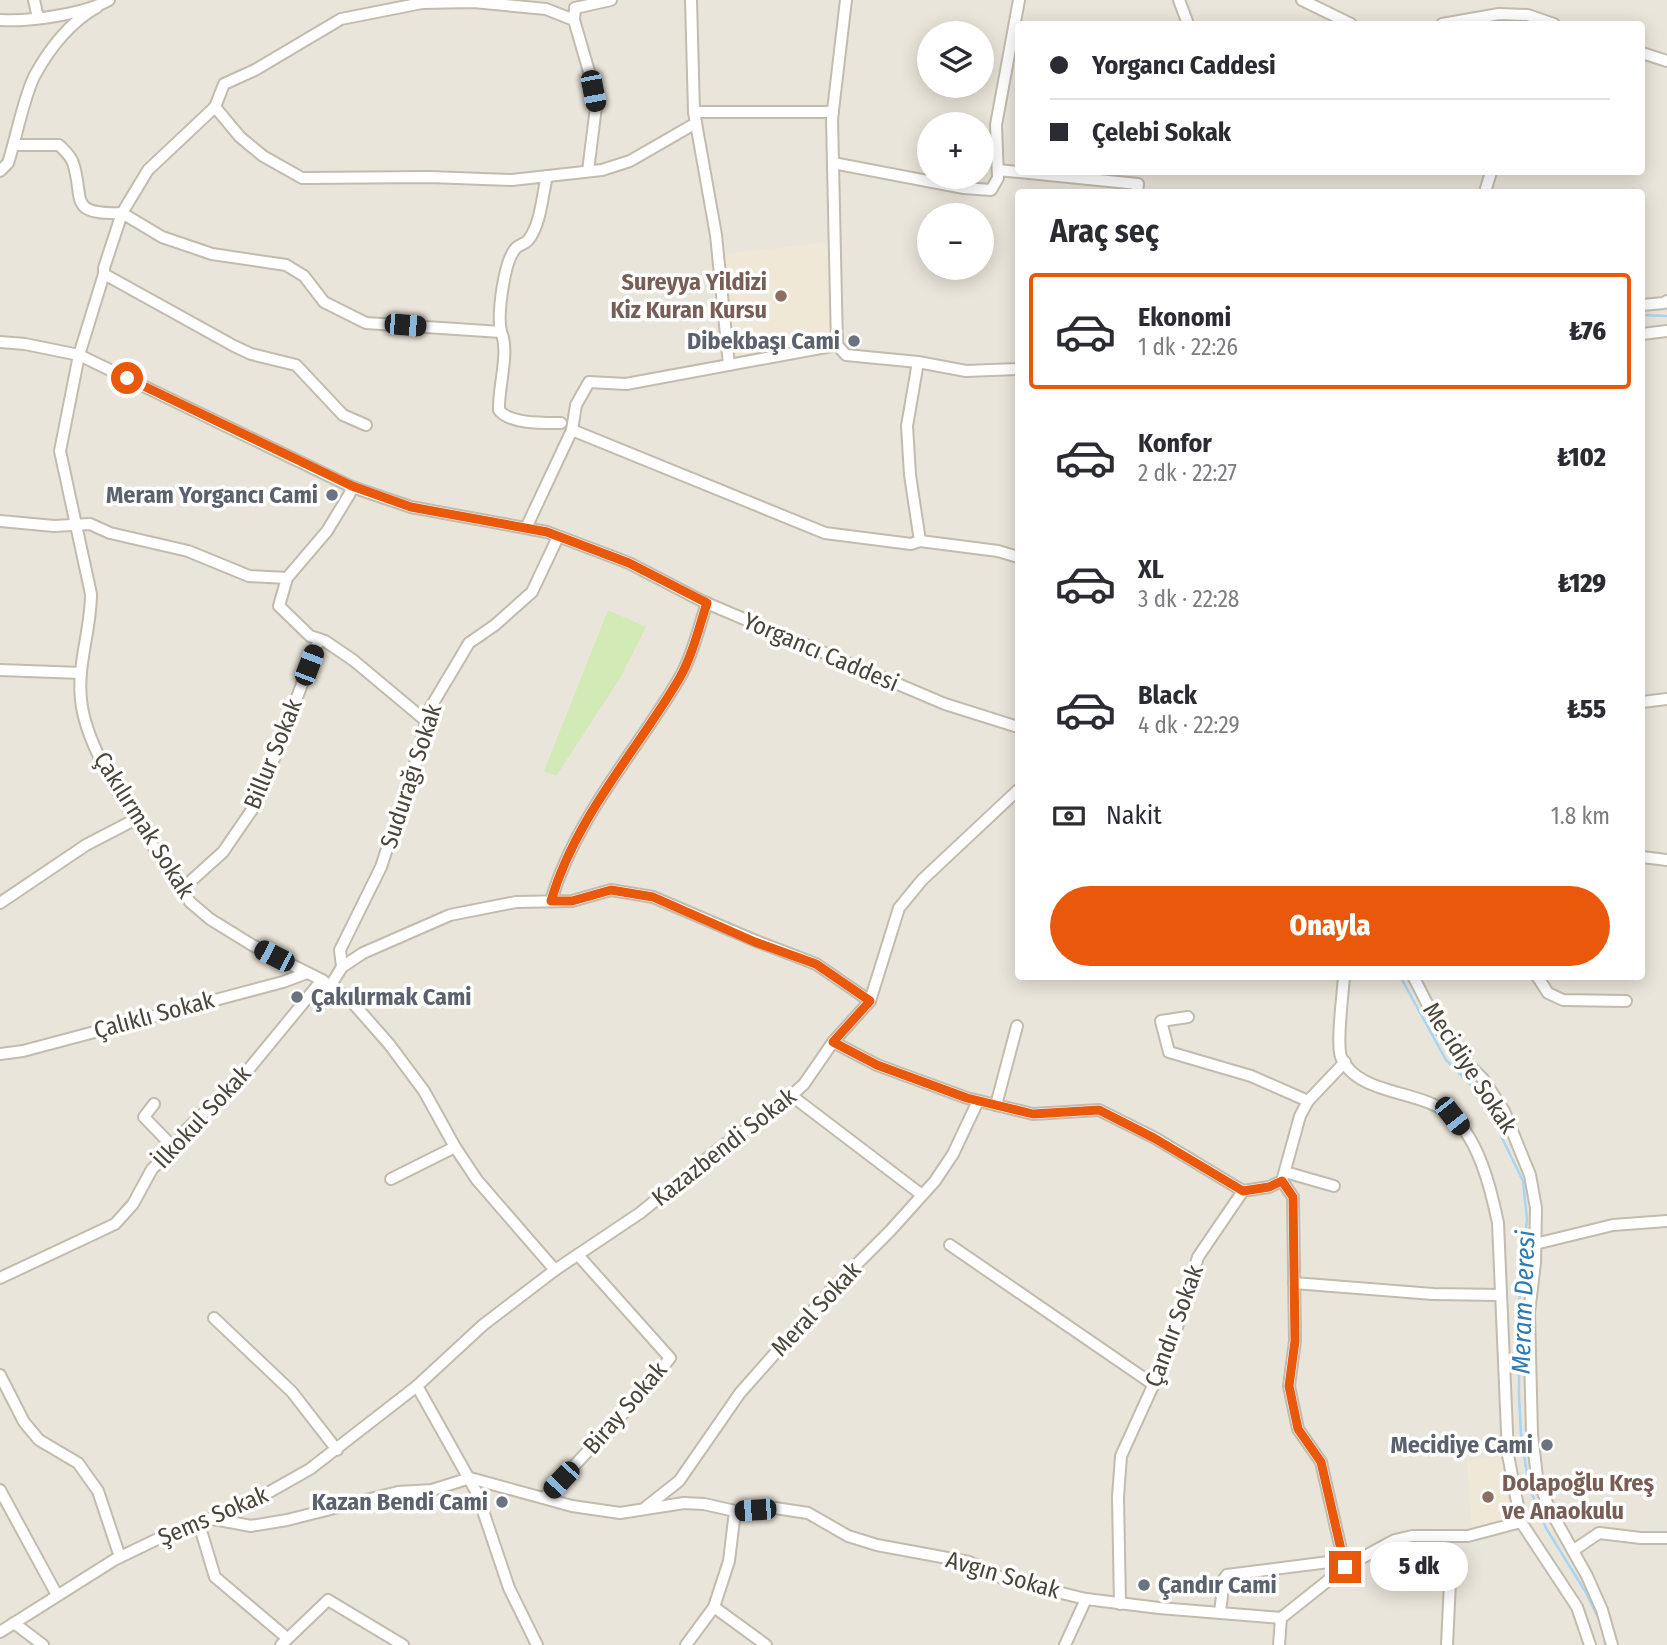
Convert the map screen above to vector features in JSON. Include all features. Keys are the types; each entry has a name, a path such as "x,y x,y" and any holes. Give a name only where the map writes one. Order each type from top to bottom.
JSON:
{"street":[{"path":"34,0 38,18"},
{"path":"0,171 8,163 34,76 61,38 85,13 109,0"},
{"path":"588,171 596,107 574,20 575,8 611,0"},
{"path":"691,0 695,118 716,235 729,365"},
{"path":"846,0 833,111 837,345 846,355 918,362 966,371 1015,369"},
{"path":"1015,21 1019,0"},
{"path":"1179,0 1187,21"},
{"path":"1302,0 1345,21"},
{"name":"Çakılırmak Sokak","path":"555,1270 477,1180 424,1091 389,1044 352,1002 327,983 252,945 210,919 190,902 136,819 97,753 85,722 81,700 81,659 91,616 91,594 60,451 79,355 122,213 148,170 215,107 224,84 255,70 341,19 422,3 473,2 546,9 574,20"},
{"path":"0,20 19,21 97,7"},
{"path":"1459,21 1499,14 1528,15 1542,21"},
{"path":"834,163 964,188 991,190 998,178 996,125 1015,22"},
{"path":"1645,54 1667,59"},
{"path":"215,107 240,137 263,156 302,178 429,177 512,180 602,170 630,161 695,118 833,111"},
{"path":"14,145 59,145 73,161 79,202 85,208 122,213 162,237 212,254 286,265 304,276 324,302 366,323 501,332"},
{"path":"998,170 1015,172"},
{"path":"1048,175 1138,184 1138,189"},
{"path":"547,176 537,220 529,241 516,248 510,261 500,301 501,332 505,341 498,396 502,415 537,423 561,423"},
{"path":"104,274 234,346 251,354 296,365 343,415 366,425"},
{"path":"1645,305 1664,303 1667,300"},
{"path":"1645,334 1667,331"},
{"name":"Yorgancı Caddesi","path":"0,342 79,355 352,486 411,507 526,528 629,563 707,603 944,704 1015,726"},
{"path":"526,528 572,430 576,405 589,382 626,384 837,345"},
{"path":"918,362 907,426 920,541"},
{"path":"572,430 825,533 911,544 920,541 998,551 1015,556"},
{"path":"352,486 327,531 287,578 279,606 310,636 353,660 426,721"},
{"path":"0,521 75,526 90,524 110,533 188,551 249,576 287,578"},
{"name":"Sudurağı Sokak","path":"342,967 340,950 381,867 415,764 429,710 469,643 495,625 532,592 558,537"},
{"path":"551,901 558,876 598,801 681,676 707,603"},
{"name":"Billur Sokak","path":"182,889 223,852 258,801 319,639"},
{"path":"0,670 81,673"},
{"path":"1645,702 1667,699"},
{"name":"Kazazbendi Sokak","path":"417,1386 483,1325 555,1270 640,1213 720,1148 792,1096 804,1084 833,1042 870,1001 899,908 922,880 1015,793"},
{"path":"0,903 86,845 136,819"},
{"path":"1645,857 1667,860"},
{"path":"342,967 363,953 450,915 516,901 572,901 611,890 653,897 755,942 816,964 870,1001"},
{"name":"İlkokul Sokak","path":"0,1278 115,1224 133,1204 152,1169 174,1148 188,1128 244,1075 342,967"},
{"name":"Çalıklı Sokak","path":"0,1054 23,1051 283,982 307,973"},
{"path":"1344,980 1341,1056 1351,1071 1367,1083 1410,1095 1435,1105 1452,1116 1466,1134 1490,1188 1498,1223 1508,1455 1521,1522 1577,1607 1590,1645"},
{"name":"Mecidiye Sokak","path":"1415,980 1440,1029 1461,1057 1483,1079 1504,1111 1530,1175 1536,1208 1529,1313 1532,1434 1537,1477 1549,1508 1574,1550 1602,1610 1612,1645"},
{"path":"1540,980 1548,993 1563,1000 1626,1001"},
{"path":"1188,1017 1161,1021 1169,1052 1251,1076 1308,1101"},
{"path":"996,1105 1017,1026"},
{"path":"833,1042 877,1065 978,1101 1033,1114 1099,1110 1154,1138 1243,1191 1269,1187 1283,1176 1300,1116 1308,1101 1345,1062"},
{"path":"792,1096 922,1195"},
{"name":"Meral Sokak","path":"643,1509 679,1481 740,1393 832,1289 922,1195 953,1154 978,1101"},
{"path":"154,1104 144,1117 174,1148"},
{"path":"391,1179 455,1147"},
{"path":"1283,1176 1334,1186"},
{"path":"1283,1176 1293,1197 1295,1341 1289,1386 1298,1429 1321,1462 1345,1567"},
{"name":"Çandır Sokak","path":"1120,1604 1118,1497 1121,1456 1172,1344 1198,1257 1243,1191"},
{"path":"1535,1244 1613,1225 1667,1221"},
{"path":"950,1245 1154,1385"},
{"name":"Biray Sokak","path":"544,1498 645,1390 670,1358 578,1255"},
{"path":"1294,1283 1433,1294 1501,1295"},
{"path":"214,1318 292,1392 337,1450"},
{"path":"0,1375 24,1422 39,1440 78,1463 98,1491 120,1557"},
{"path":"417,1386 470,1478 485,1513 509,1588 537,1645"},
{"name":"Şems Sokak","path":"0,1632 120,1557 170,1533 241,1508 287,1483 337,1450 417,1386"},
{"path":"213,1519 251,1526 398,1492 432,1490 470,1478"},
{"name":"Avgın Sokak","path":"470,1478 572,1506 621,1513 684,1503 704,1504 735,1511 775,1508 808,1514 848,1536 877,1545 969,1562 1003,1579 1086,1598 1120,1604 1281,1618"},
{"path":"0,1490 57,1595"},
{"path":"686,1645 713,1608 729,1561 735,1511"},
{"path":"1279,1645 1281,1618 1345,1567 1395,1540 1412,1536 1468,1536 1521,1522"},
{"path":"198,1524 215,1577 284,1642 328,1600 403,1645"},
{"path":"1574,1550 1599,1533 1667,1538"},
{"path":"1220,1612 1224,1579 1227,1575 1329,1562 1345,1567"},
{"path":"1447,1645 1450,1582"},
{"path":"1065,1645 1086,1598"},
{"path":"713,1608 766,1645"},
{"path":"14,1623 43,1645"}],"shaded area":[{"path":"0,0 1667,0 1667,1645 0,1645"},
{"name":"Sureyya Yildizi Kiz Kuran Kursu","path":"830,242 835,339 735,359 724,254"},
{"name":"Dolapoğlu Kreş ve Anaokulu","path":"1503,1456 1510,1516 1507,1521 1472,1530 1467,1461"}],"green space":[{"path":"608,610 646,627 619,680 556,776 544,771"}],"waterway":[{"name":"Meram Deresi","path":"1645,315 1667,316"},
{"name":"Meram Deresi","path":"1402,980 1446,1060 1491,1105 1502,1138 1523,1181 1527,1219 1519,1304 1519,1396 1521,1434 1529,1487 1546,1528 1585,1591 1601,1623"},
{"name":"Meram Deresi","path":"1605,1636 1605,1645"}],"place":[{"name":"Sureyya Yildizi Kiz Kuran Kursu","path":"781,296"},
{"name":"Dibekbaşı Cami","path":"854,341"},
{"name":"Meram Yorgancı Cami","path":"332,495"},
{"name":"Çakılırmak Cami","path":"297,997"},
{"name":"Mecidiye Cami","path":"1547,1445"},
{"name":"Dolapoğlu Kreş ve Anaokulu","path":"1488,1497"},
{"name":"Kazan Bendi Cami","path":"502,1502"},
{"name":"Çandır Cami","path":"1144,1585"}],"route":[{"path":"127,378 352,486 411,507 547,532 629,563 707,603 681,676 598,801 558,876 551,901 572,901 611,890 653,897 755,942 816,964 870,1001 833,1042 877,1065 967,1098 1033,1114 1099,1110 1154,1138 1243,1191 1269,1187 1282,1181 1293,1197 1295,1341 1289,1386 1298,1429 1321,1462 1345,1567"}]}
